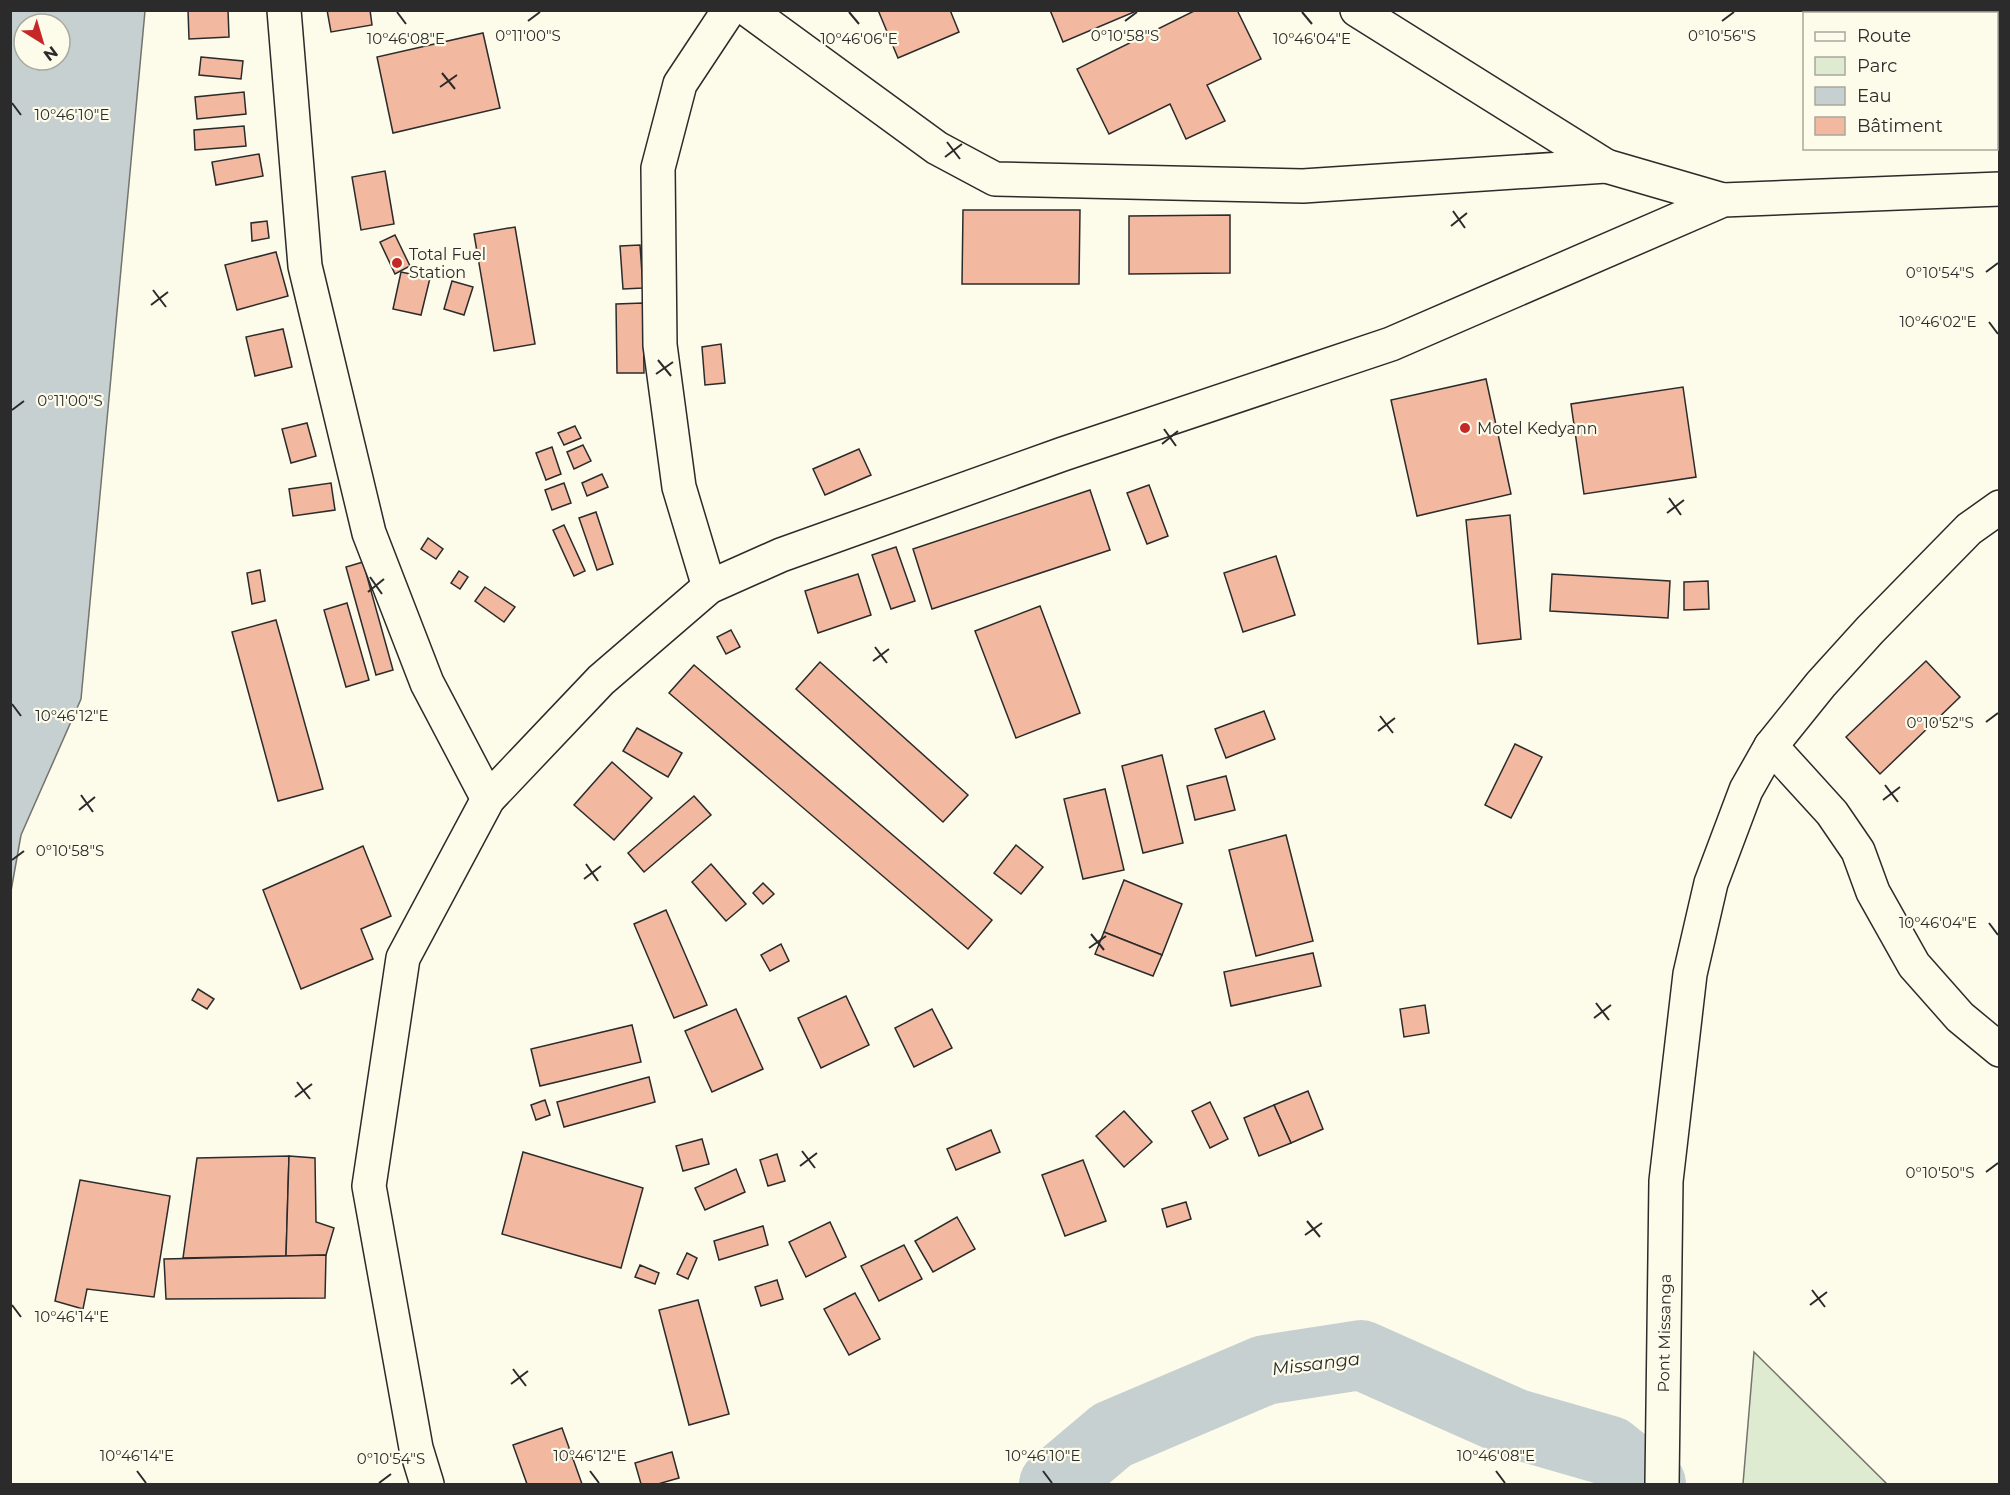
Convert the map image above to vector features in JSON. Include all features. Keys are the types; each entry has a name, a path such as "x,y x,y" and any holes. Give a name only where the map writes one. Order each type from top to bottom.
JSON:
{"main road":[{"path":"284,10 305,266 369,533 427,683 488,800"},
{"path":"709,587 679,487 660,345 658,168 680,84 729,10"},
{"path":"748,10 937,148 995,179 1303,186 1606,166"},
{"path":"1357,10 1606,166 1723,200 2000,189"},
{"path":"427,1485 416,1448 369,1186 403,958 488,800 601,680 709,587 781,555 1063,454 1391,344 1723,200"},
{"name":"Pont Missanga","path":"1662,1485 1666,1181 1690,974 1711,883 1746,790 1771,746 1821,684 1870,630 1969,529 2000,507"},
{"path":"1771,746 1832,813 1858,851 1873,892 1914,965 1960,1017 2000,1050"}],"green space":[{"path":"1754,1352 1887,1484 1743,1484"}],"water":[{"path":"11,10 145,11 81,699 21,835 11,891"}],"building":[{"path":"188,10 228,10 229,37 189,39"},
{"path":"327,10 370,10 372,25 331,32"},
{"path":"878,10 950,10 959,32 898,58"},
{"path":"1050,10 1134,10 1134,12 1063,42"},
{"path":"1196,10 1237,10 1261,59 1207,85 1225,121 1186,139 1170,104 1109,134 1077,69"},
{"path":"483,33 500,108 393,133 377,57"},
{"path":"201,57 243,61 241,79 199,75"},
{"path":"244,92 246,114 197,119 195,97"},
{"path":"244,126 246,146 195,150 194,130"},
{"path":"259,154 263,176 216,185 212,162"},
{"path":"385,171 394,224 361,230 352,177"},
{"path":"963,210 1080,210 1079,284 962,284"},
{"path":"1230,215 1230,273 1129,274 1129,216"},
{"path":"267,221 269,238 252,241 251,223"},
{"path":"515,227 535,344 494,351 474,234"},
{"path":"395,235 410,266 395,274 380,242"},
{"path":"640,245 643,288 623,289 620,246"},
{"path":"276,252 288,296 237,310 225,265"},
{"path":"401,272 430,278 421,315 393,309"},
{"path":"452,281 473,287 464,315 444,309"},
{"path":"643,303 644,373 617,373 616,304"},
{"path":"283,329 292,367 255,376 246,337"},
{"path":"721,344 725,383 705,385 702,347"},
{"path":"1486,379 1511,494 1417,516 1391,400"},
{"path":"1683,387 1696,477 1584,494 1571,404"},
{"path":"307,423 316,456 291,463 282,429"},
{"path":"575,426 581,438 564,445 558,433"},
{"path":"583,445 591,461 574,469 567,452"},
{"path":"552,447 561,474 546,480 536,453"},
{"path":"859,449 871,475 825,495 813,469"},
{"path":"602,474 608,487 587,496 582,483"},
{"path":"331,483 335,510 293,516 289,489"},
{"path":"564,483 571,503 552,510 545,490"},
{"path":"1149,485 1168,536 1147,544 1127,493"},
{"path":"1090,490 1110,550 932,609 913,549"},
{"path":"596,512 613,564 597,570 579,518"},
{"path":"1510,515 1521,639 1478,644 1466,520"},
{"path":"564,525 585,571 574,576 553,530"},
{"path":"428,538 443,549 436,559 421,549"},
{"path":"896,547 915,601 891,609 872,555"},
{"path":"1276,556 1295,615 1243,632 1224,573"},
{"path":"363,562 393,670 376,675 346,567"},
{"path":"260,570 265,601 252,604 247,573"},
{"path":"459,571 468,577 460,589 451,583"},
{"path":"858,574 871,615 818,633 805,591"},
{"path":"1552,574 1670,581 1668,618 1550,611"},
{"path":"1708,581 1709,609 1684,610 1684,582"},
{"path":"485,587 515,607 504,622 475,601"},
{"path":"347,603 369,680 346,687 324,610"},
{"path":"1040,606 1080,713 1016,738 975,631"},
{"path":"276,620 323,789 278,801 232,632"},
{"path":"731,630 740,647 726,654 717,637"},
{"path":"1926,661 1960,697 1880,774 1846,737"},
{"path":"820,662 968,795 943,822 796,689"},
{"path":"694,665 992,920 968,949 669,693"},
{"path":"1264,711 1275,739 1226,758 1215,729"},
{"path":"637,728 682,753 668,777 623,751"},
{"path":"1515,744 1542,757 1511,818 1485,805"},
{"path":"1162,755 1183,843 1143,853 1122,766"},
{"path":"612,762 652,798 614,840 574,805"},
{"path":"1226,776 1235,810 1195,820 1187,786"},
{"path":"1105,789 1124,870 1083,879 1064,799"},
{"path":"694,796 711,815 644,872 628,853"},
{"path":"1286,835 1313,941 1256,956 1229,850"},
{"path":"1016,845 1043,867 1021,894 994,873"},
{"path":"363,846 391,916 361,929 373,959 301,989 263,890"},
{"path":"711,864 746,904 726,921 692,882"},
{"path":"1124,880 1182,904 1162,955 1104,932"},
{"path":"763,883 774,894 763,904 753,893"},
{"path":"666,910 707,1005 674,1018 634,924"},
{"path":"1104,932 1162,955 1153,976 1095,954"},
{"path":"781,944 789,961 770,971 761,955"},
{"path":"1313,953 1321,986 1231,1006 1224,972"},
{"path":"198,989 214,999 207,1009 192,1000"},
{"path":"846,996 869,1045 821,1068 798,1018"},
{"path":"1425,1005 1429,1033 1404,1037 1400,1009"},
{"path":"736,1009 763,1069 712,1092 685,1031"},
{"path":"932,1009 952,1048 914,1067 895,1028"},
{"path":"632,1025 641,1062 540,1086 531,1049"},
{"path":"649,1077 655,1102 564,1127 557,1102"},
{"path":"1308,1091 1323,1129 1291,1143 1274,1105"},
{"path":"545,1100 550,1115 536,1120 531,1105"},
{"path":"1210,1102 1228,1139 1210,1148 1192,1111"},
{"path":"1274,1105 1291,1143 1259,1156 1244,1118"},
{"path":"1124,1111 1152,1142 1124,1167 1096,1136"},
{"path":"991,1130 1000,1152 956,1170 947,1149"},
{"path":"702,1139 709,1164 683,1171 676,1146"},
{"path":"523,1152 643,1188 621,1268 502,1234"},
{"path":"777,1154 785,1181 768,1186 760,1160"},
{"path":"289,1156 286,1256 183,1258 197,1158"},
{"path":"289,1156 315,1158 316,1222 334,1228 326,1255 286,1256"},
{"path":"1083,1160 1106,1221 1065,1236 1042,1175"},
{"path":"736,1169 745,1192 705,1210 695,1188"},
{"path":"80,1180 170,1196 154,1297 87,1289 83,1309 55,1301"},
{"path":"1186,1202 1191,1219 1167,1227 1162,1209"},
{"path":"957,1217 975,1249 933,1272 915,1241"},
{"path":"830,1222 846,1257 806,1277 789,1242"},
{"path":"763,1226 768,1245 719,1260 714,1241"},
{"path":"904,1245 922,1279 879,1301 861,1266"},
{"path":"687,1253 697,1258 688,1279 677,1274"},
{"path":"326,1255 325,1298 166,1299 164,1259"},
{"path":"640,1265 659,1273 655,1284 635,1277"},
{"path":"777,1280 783,1299 761,1306 755,1287"},
{"path":"855,1293 880,1339 849,1355 824,1309"},
{"path":"698,1300 729,1414 689,1425 659,1310"},
{"path":"562,1428 582,1484 527,1484 513,1445"},
{"path":"672,1452 679,1478 658,1484 641,1484 635,1463"}],"waterway":[{"name":"Missanga","path":"1054,1484 1112,1435 1265,1370 1361,1355 1516,1424 1610,1451 1651,1484"}],"place":[{"name":"Total Fuel Station","path":"397,263"},
{"name":"Motel Kedyann","path":"1465,428"}]}
